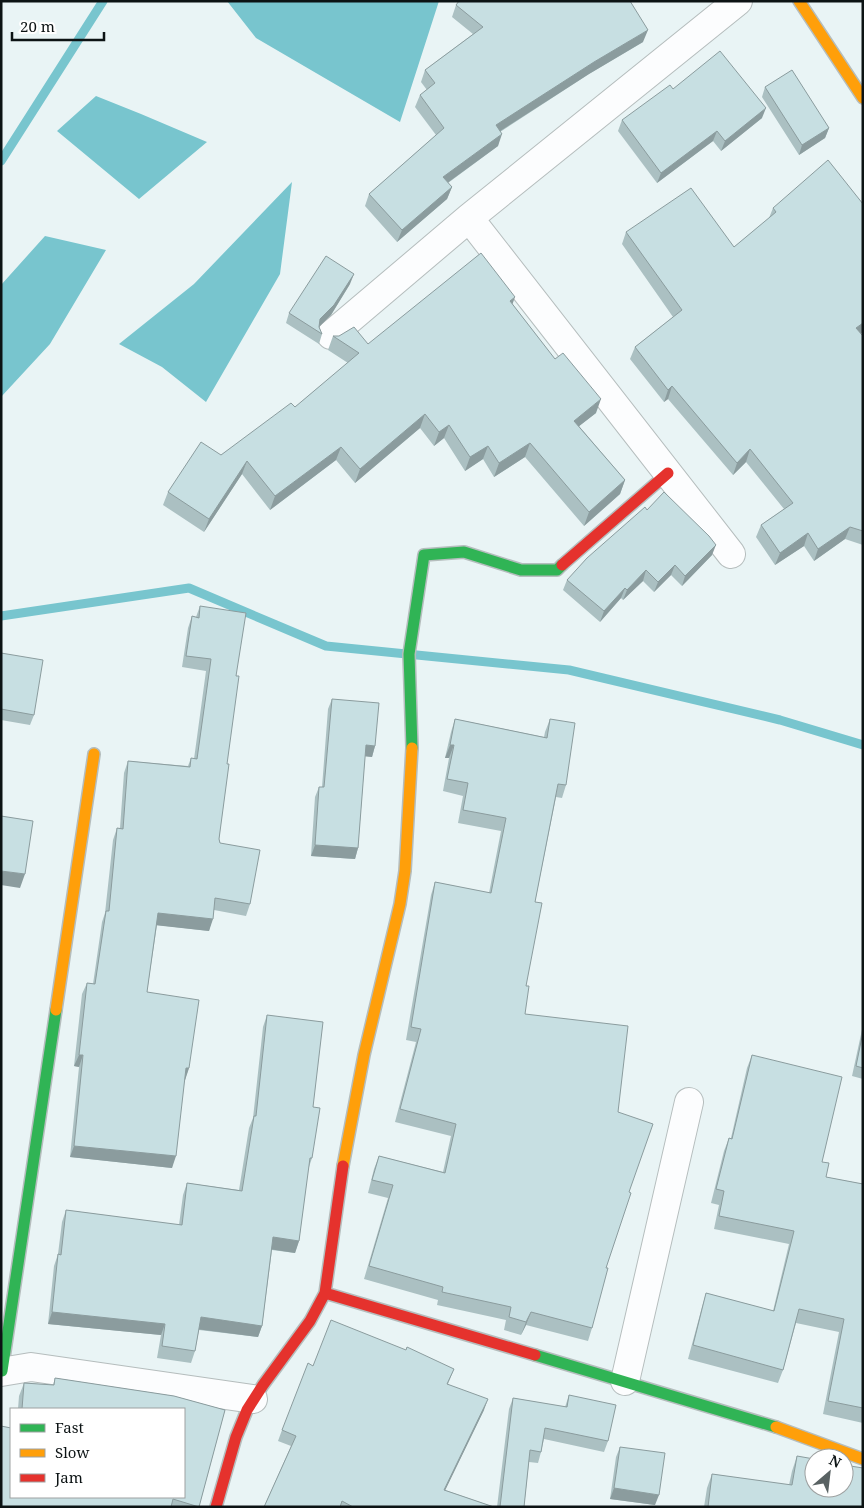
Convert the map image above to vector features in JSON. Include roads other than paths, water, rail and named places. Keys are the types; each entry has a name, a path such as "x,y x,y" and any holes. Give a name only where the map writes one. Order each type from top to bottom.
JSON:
{"street":[{"path":"331,335 468,218 738,1"},
{"path":"799,1 863,98"},
{"path":"468,218 731,554"},
{"path":"216,1507 241,1424 253,1399 317,1312 325,1293 345,1153 360,1074 400,904 405,871 412,760 409,654 424,555 464,552 521,570 557,570 668,473"},
{"path":"94,754 1,1372 31,1367 253,1399"},
{"path":"625,1381 689,1102"},
{"path":"325,1293 758,1421 863,1459"}],"water":[{"path":"227,1 439,1 400,122 256,38"},
{"path":"96,96 207,142 139,199 57,131"},
{"path":"292,182 280,274 206,402 162,367 119,344 194,284"},
{"path":"45,236 106,250 50,344 1,397 1,285"}],"waterway":[{"path":"1,161 103,1"},
{"path":"1,616 189,588 326,646 569,670 780,720 863,745"}]}
